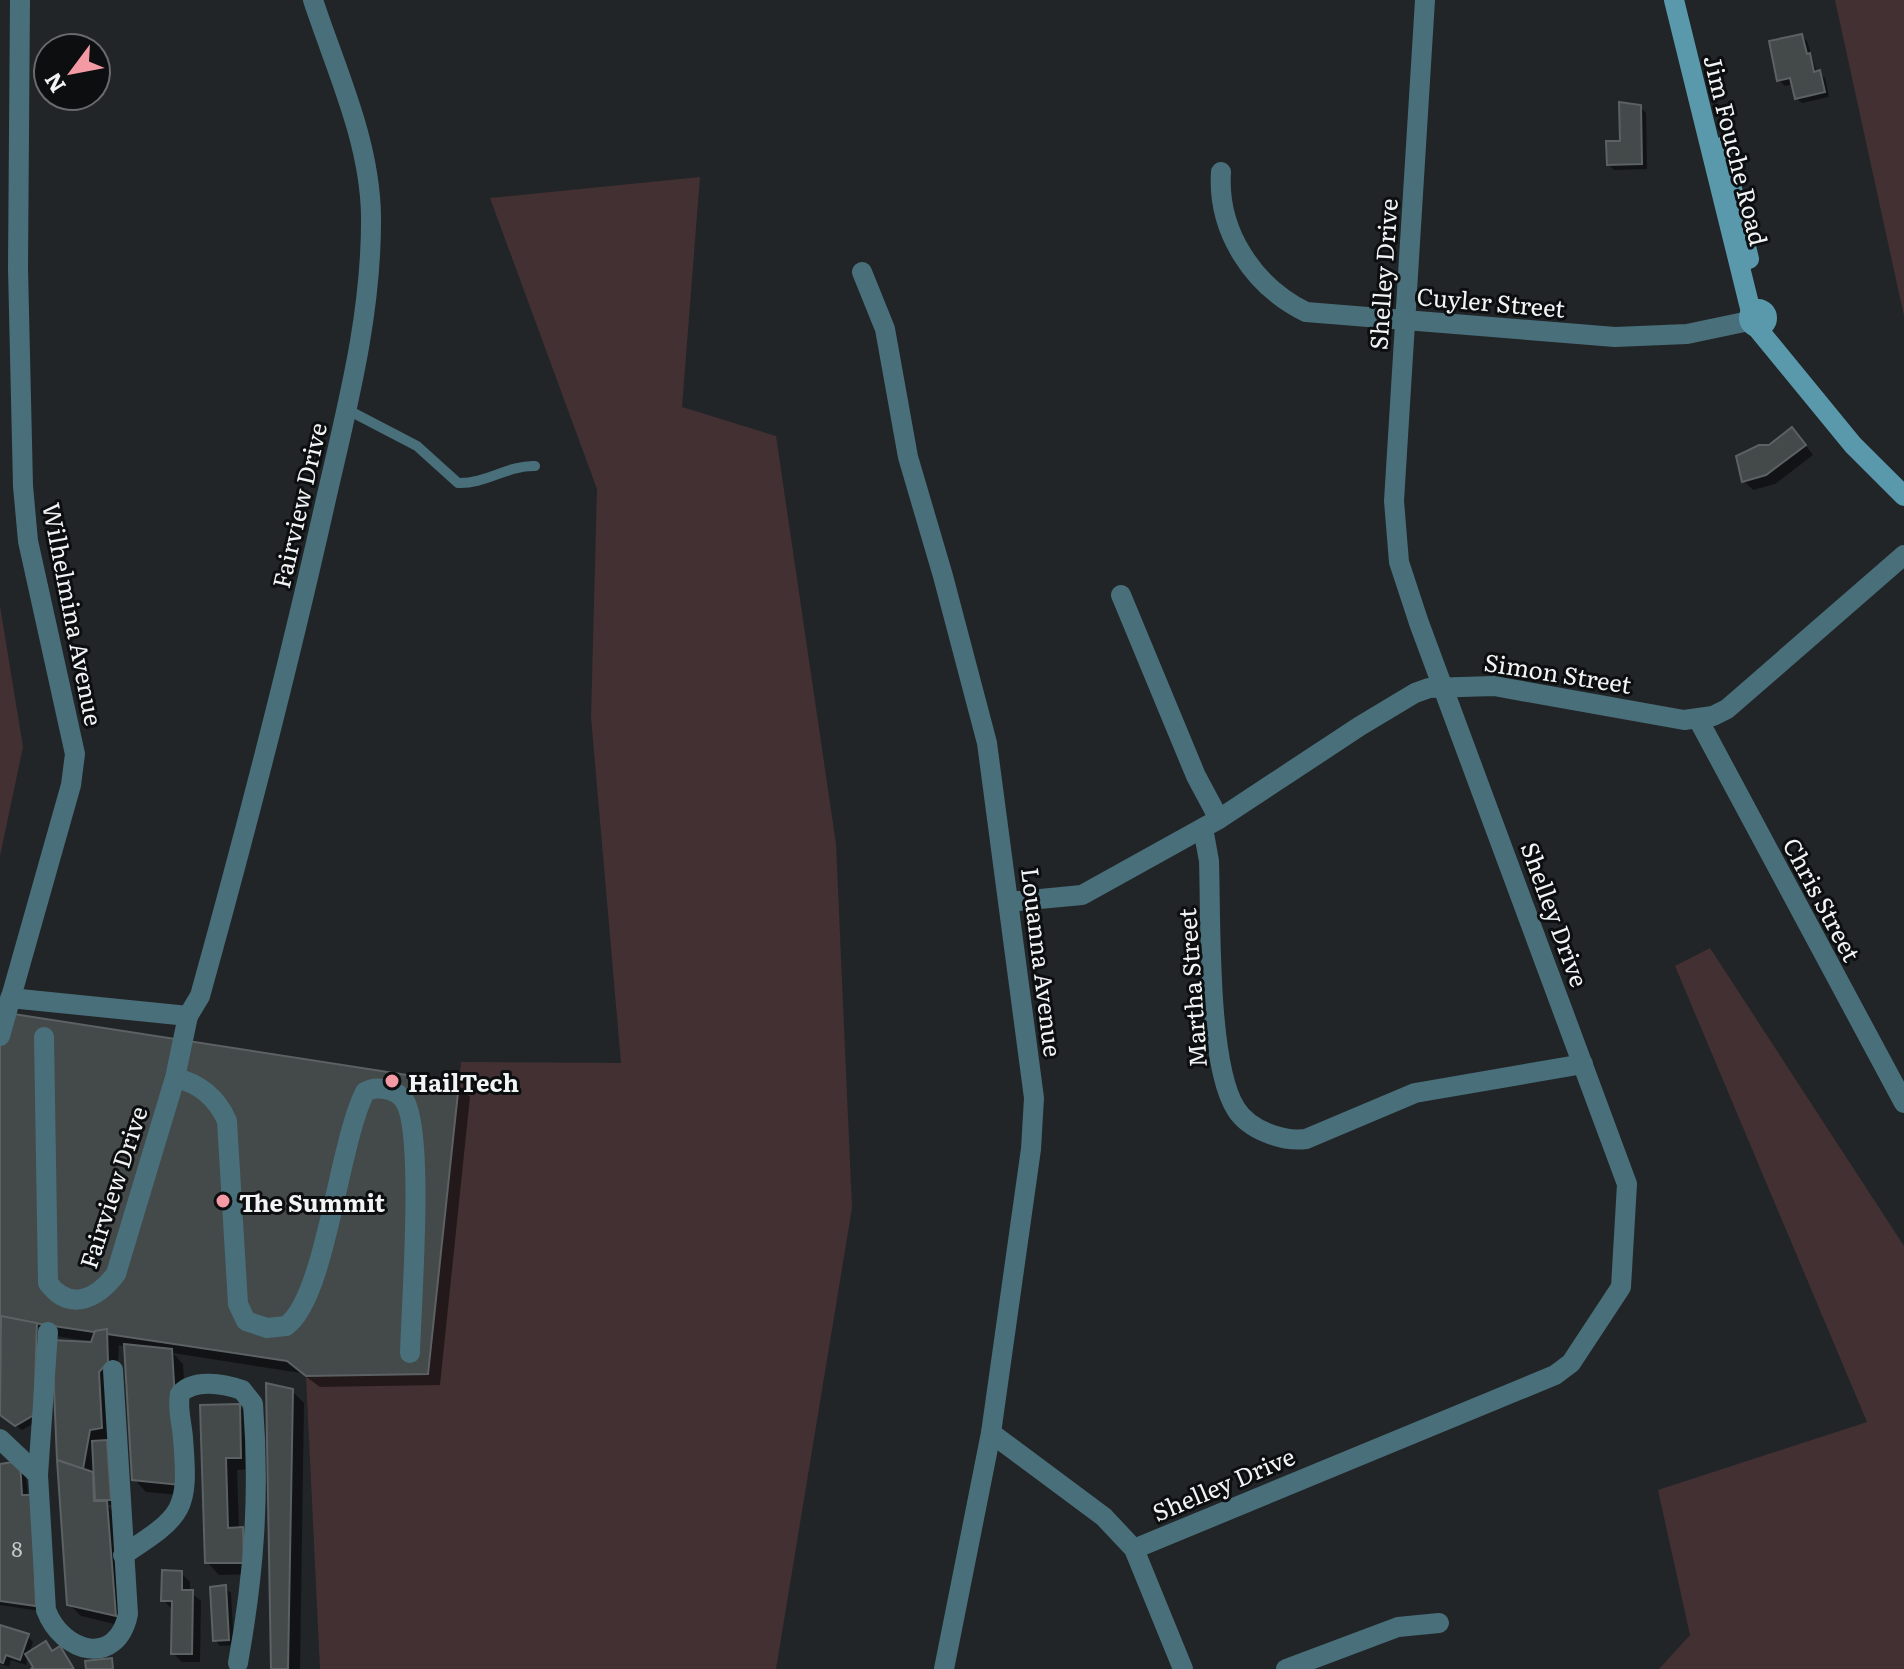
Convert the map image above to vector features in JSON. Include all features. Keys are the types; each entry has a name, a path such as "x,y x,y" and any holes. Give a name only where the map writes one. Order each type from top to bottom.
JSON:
{"street":[{"name":"Wilhelmina Avenue","path":"0,1036 71,785 75,754 28,541 23,486 18,268 20,0"},
{"name":"Fairview Drive","path":"44,1037 45,1265 48,1283 56,1293 68,1299 91,1298 105,1290 116,1274 175,1078 188,1016 200,996 239,858 366,321 371,215 357,129 313,0"},
{"name":"Shelley Drive","path":"1134,1549 1555,1375 1571,1363 1621,1287 1627,1230 1627,1184 1399,562 1395,537 1396,450 1425,0"},
{"name":"Jim Fouche Road","path":"1674,0 1758,318 1904,493"},
{"name":"Jim Fouche Road","path":"1684,0 1745,267"},
{"name":"Cuyler Street","path":"1221,172 1221,208 1226,224 1262,283 1280,299 1306,312 1628,338 1687,334 1758,318"},
{"name":"Louanna Avenue","path":"862,272 885,329 908,457 987,743 1034,1098 1034,1127 991,1433 944,1669"},
{"name":"Simon Street","path":"1009,902 1082,895 1211,824 1415,693 1444,686 1494,686 1667,717 1698,719 1727,709 1904,555"},
{"name":"Martha Street","path":"1121,595 1196,776 1211,824 1209,861 1221,1071 1234,1107 1260,1129 1294,1141 1306,1139 1415,1093 1583,1064"},
{"name":"Chris Street","path":"1698,719 1904,1103"},
{"path":"10,998 188,1016"},
{"path":"175,1078 203,1089 227,1121 238,1304 246,1321 267,1328 286,1326 305,1304 343,1156 365,1092 382,1089 397,1093 405,1101 412,1123 414,1172 410,1353"},
{"path":"48,1332 38,1475 46,1610 53,1629 65,1641 82,1649 96,1649 110,1644 125,1629 128,1614 113,1370"},
{"path":"123,1555 169,1523 178,1514 185,1496 180,1394 185,1389 203,1384 242,1390 253,1404 256,1511 255,1559 238,1663"},
{"path":"991,1433 1104,1517 1134,1549 1183,1669"},
{"path":"0,1439 38,1475"},
{"path":"1286,1669 1398,1627 1439,1623"}],"lane":[{"path":"346,409 417,446 458,483 488,479 517,466 535,466"}],"shaded area":[{"path":"1835,0 1904,0 1904,316"},
{"path":"700,177 682,407 776,436 836,844 852,1208 776,1669 320,1669 306,1376 428,1374 461,1062 621,1063 591,717 597,489 490,198"},
{"path":"0,606 23,747 0,856"},
{"path":"1710,948 1904,1246 1904,1669 1659,1669 1690,1635 1658,1490 1867,1422 1675,966"}],"building":[{"path":"1802,34 1814,72 1820,70 1825,92 1795,99 1790,78 1777,81 1769,41"},
{"path":"1619,102 1641,105 1642,164 1607,165 1606,141 1620,141"},
{"path":"1792,427 1806,445 1766,475 1742,482 1736,456 1759,445 1769,445"},
{"name":"The Summit","path":"7,1013 459,1083 428,1374 306,1376 287,1361 0,1318 0,1041"},
{"path":"1,1316 37,1323 34,1415 15,1426 0,1415"},
{"path":"107,1329 108,1362 99,1372 102,1428 90,1430 83,1469 57,1460 52,1340 91,1342 95,1331"},
{"path":"124,1344 172,1349 180,1485 132,1480"},
{"path":"266,1383 293,1389 288,1669 271,1669"},
{"path":"240,1404 241,1458 226,1458 228,1528 243,1527 244,1563 205,1563 200,1405"},
{"path":"107,1440 111,1500 95,1500 92,1441"},
{"path":"57,1460 93,1472 94,1501 107,1501 116,1616 67,1605"},
{"path":"20,1461 22,1495 32,1495 36,1606 0,1601 0,1464"},
{"path":"162,1570 182,1571 182,1590 193,1590 192,1654 171,1654 172,1601 161,1601"},
{"path":"226,1585 229,1640 213,1641 210,1587"},
{"path":"0,1625 29,1634 20,1660 6,1655 3,1663 0,1662"},
{"path":"46,1641 52,1651 60,1646 74,1669 31,1669 33,1667 25,1654"},
{"path":"112,1658 113,1669 86,1669 85,1661"}],"place":[{"name":"HailTech","path":"392,1081"},
{"name":"The Summit","path":"223,1201"}]}
